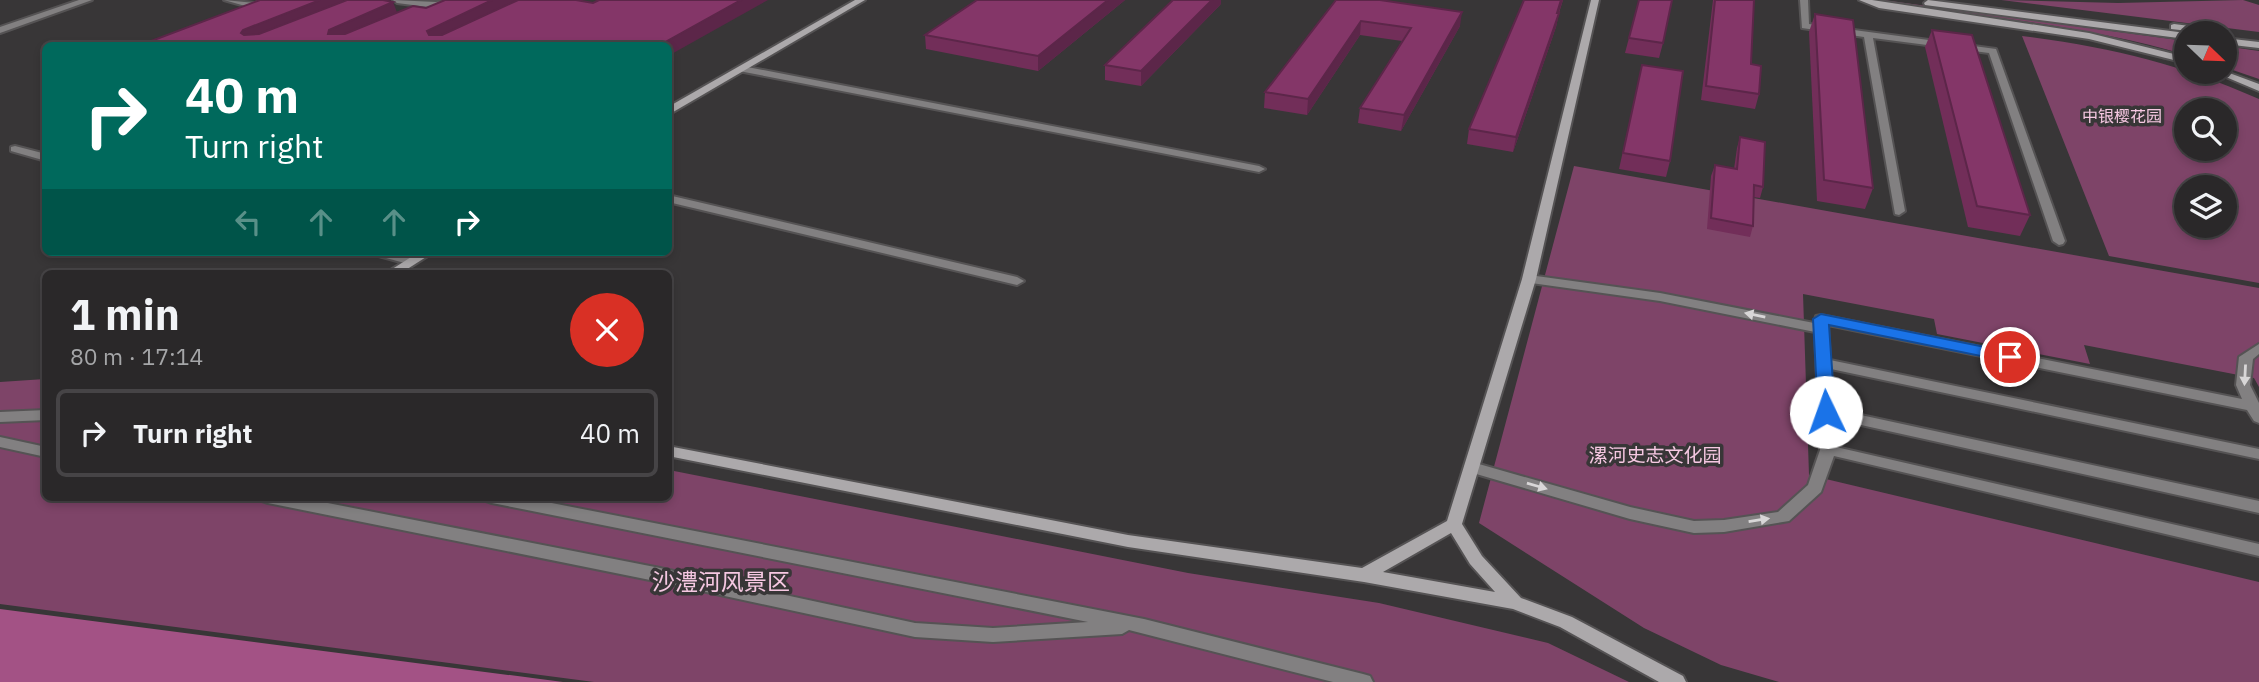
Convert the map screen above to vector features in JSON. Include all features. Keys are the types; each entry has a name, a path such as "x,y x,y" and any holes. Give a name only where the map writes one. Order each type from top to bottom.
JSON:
{"street":[{"path":"0,30 88,0"},
{"path":"228,0 256,6 271,0"},
{"path":"397,0 436,5"},
{"path":"412,15 452,0"},
{"path":"672,110 861,0"},
{"path":"1364,575 1454,524 1529,279 1595,0"},
{"path":"1804,0 1805,26 1993,51 2059,241"},
{"path":"1863,0 1879,5 2089,36 2174,57"},
{"path":"1906,0 2174,34"},
{"path":"1959,0 2174,27"},
{"path":"1868,34 1899,211"},
{"path":"2237,35 2259,38"},
{"path":"2237,42 2259,45"},
{"path":"742,69 1259,169"},
{"path":"2237,78 2259,85"},
{"path":"15,149 42,157"},
{"path":"672,199 1017,281"},
{"path":"394,256 412,261"},
{"path":"397,270 421,256"},
{"path":"1529,279 1660,297 1822,329"},
{"path":"1472,467 1630,513 1693,527 1724,526 1783,517 1815,488 1828,450 1821,319 2256,412"},
{"path":"2256,412 2243,385 2246,356 2259,348"},
{"path":"1824,363 2259,454"},
{"path":"1826,412 2259,507"},
{"path":"0,417 42,414"},
{"path":"0,442 42,451"},
{"path":"1828,450 2259,550"},
{"path":"672,452 1128,541 1364,575 1515,603 1566,622 1676,682"},
{"path":"288,501 660,575 915,631 993,635 1144,626"},
{"path":"512,501 1144,626 1363,682"},
{"path":"1454,524 1476,560 1515,603"}],"green space":[{"path":"1883,0 2174,39 2174,52 2076,30 1881,2"},
{"path":"2001,0 2118,3 2243,0 2259,5 2259,32 2237,29 2237,21 2174,21"},
{"name":"中银樱花园","path":"2022,36 2144,58 2174,67 2174,84 2223,84 2259,99 2259,283 2109,256"},
{"path":"2237,48 2259,51 2259,79 2237,71"},
{"name":"漯河史志文化园","path":"1574,166 2259,288 2259,387 2254,378 2084,345 2090,364 1937,334 1934,319 1803,294 1809,475 2259,582 2259,682 1779,682 1721,665 1644,628 1479,523"},
{"name":"沙澧河风景区","path":"42,379 42,501 672,501 672,471 1188,573 1379,603 1548,643 1629,682 594,682 0,604 0,382"}],"shaded area":[{"path":"0,609 563,682 0,682"}],"building":[{"path":"260,0 320,0 243,30 241,33 244,35 259,34 347,0 393,2 329,30 328,34 345,34 413,6 426,8 445,0 492,0 427,31 429,35 442,35 518,0 576,0 593,3 599,0 741,0 665,42 149,42"},
{"path":"977,0 1108,0 1038,56 925,35"},
{"path":"1173,0 1212,0 1141,71 1105,65"},
{"path":"1336,0 1380,0 1462,12 1404,115 1360,108 1411,28 1361,21 1308,99 1265,92"},
{"path":"1524,0 1561,0 1559,13 1516,137 1469,129"},
{"path":"1639,0 1672,0 1663,43 1629,38"},
{"path":"1715,0 1754,0 1751,64 1761,66 1759,94 1706,86"},
{"path":"1815,14 1853,20 1873,188 1824,180"},
{"path":"1932,30 1972,35 2030,215 1977,206"},
{"path":"1642,65 1683,71 1670,161 1623,153"},
{"path":"1740,137 1765,142 1763,187 1754,185 1753,226 1711,218 1715,165 1737,169"}],"route":[{"path":"1826,412 1821,319 2010,357"}]}
